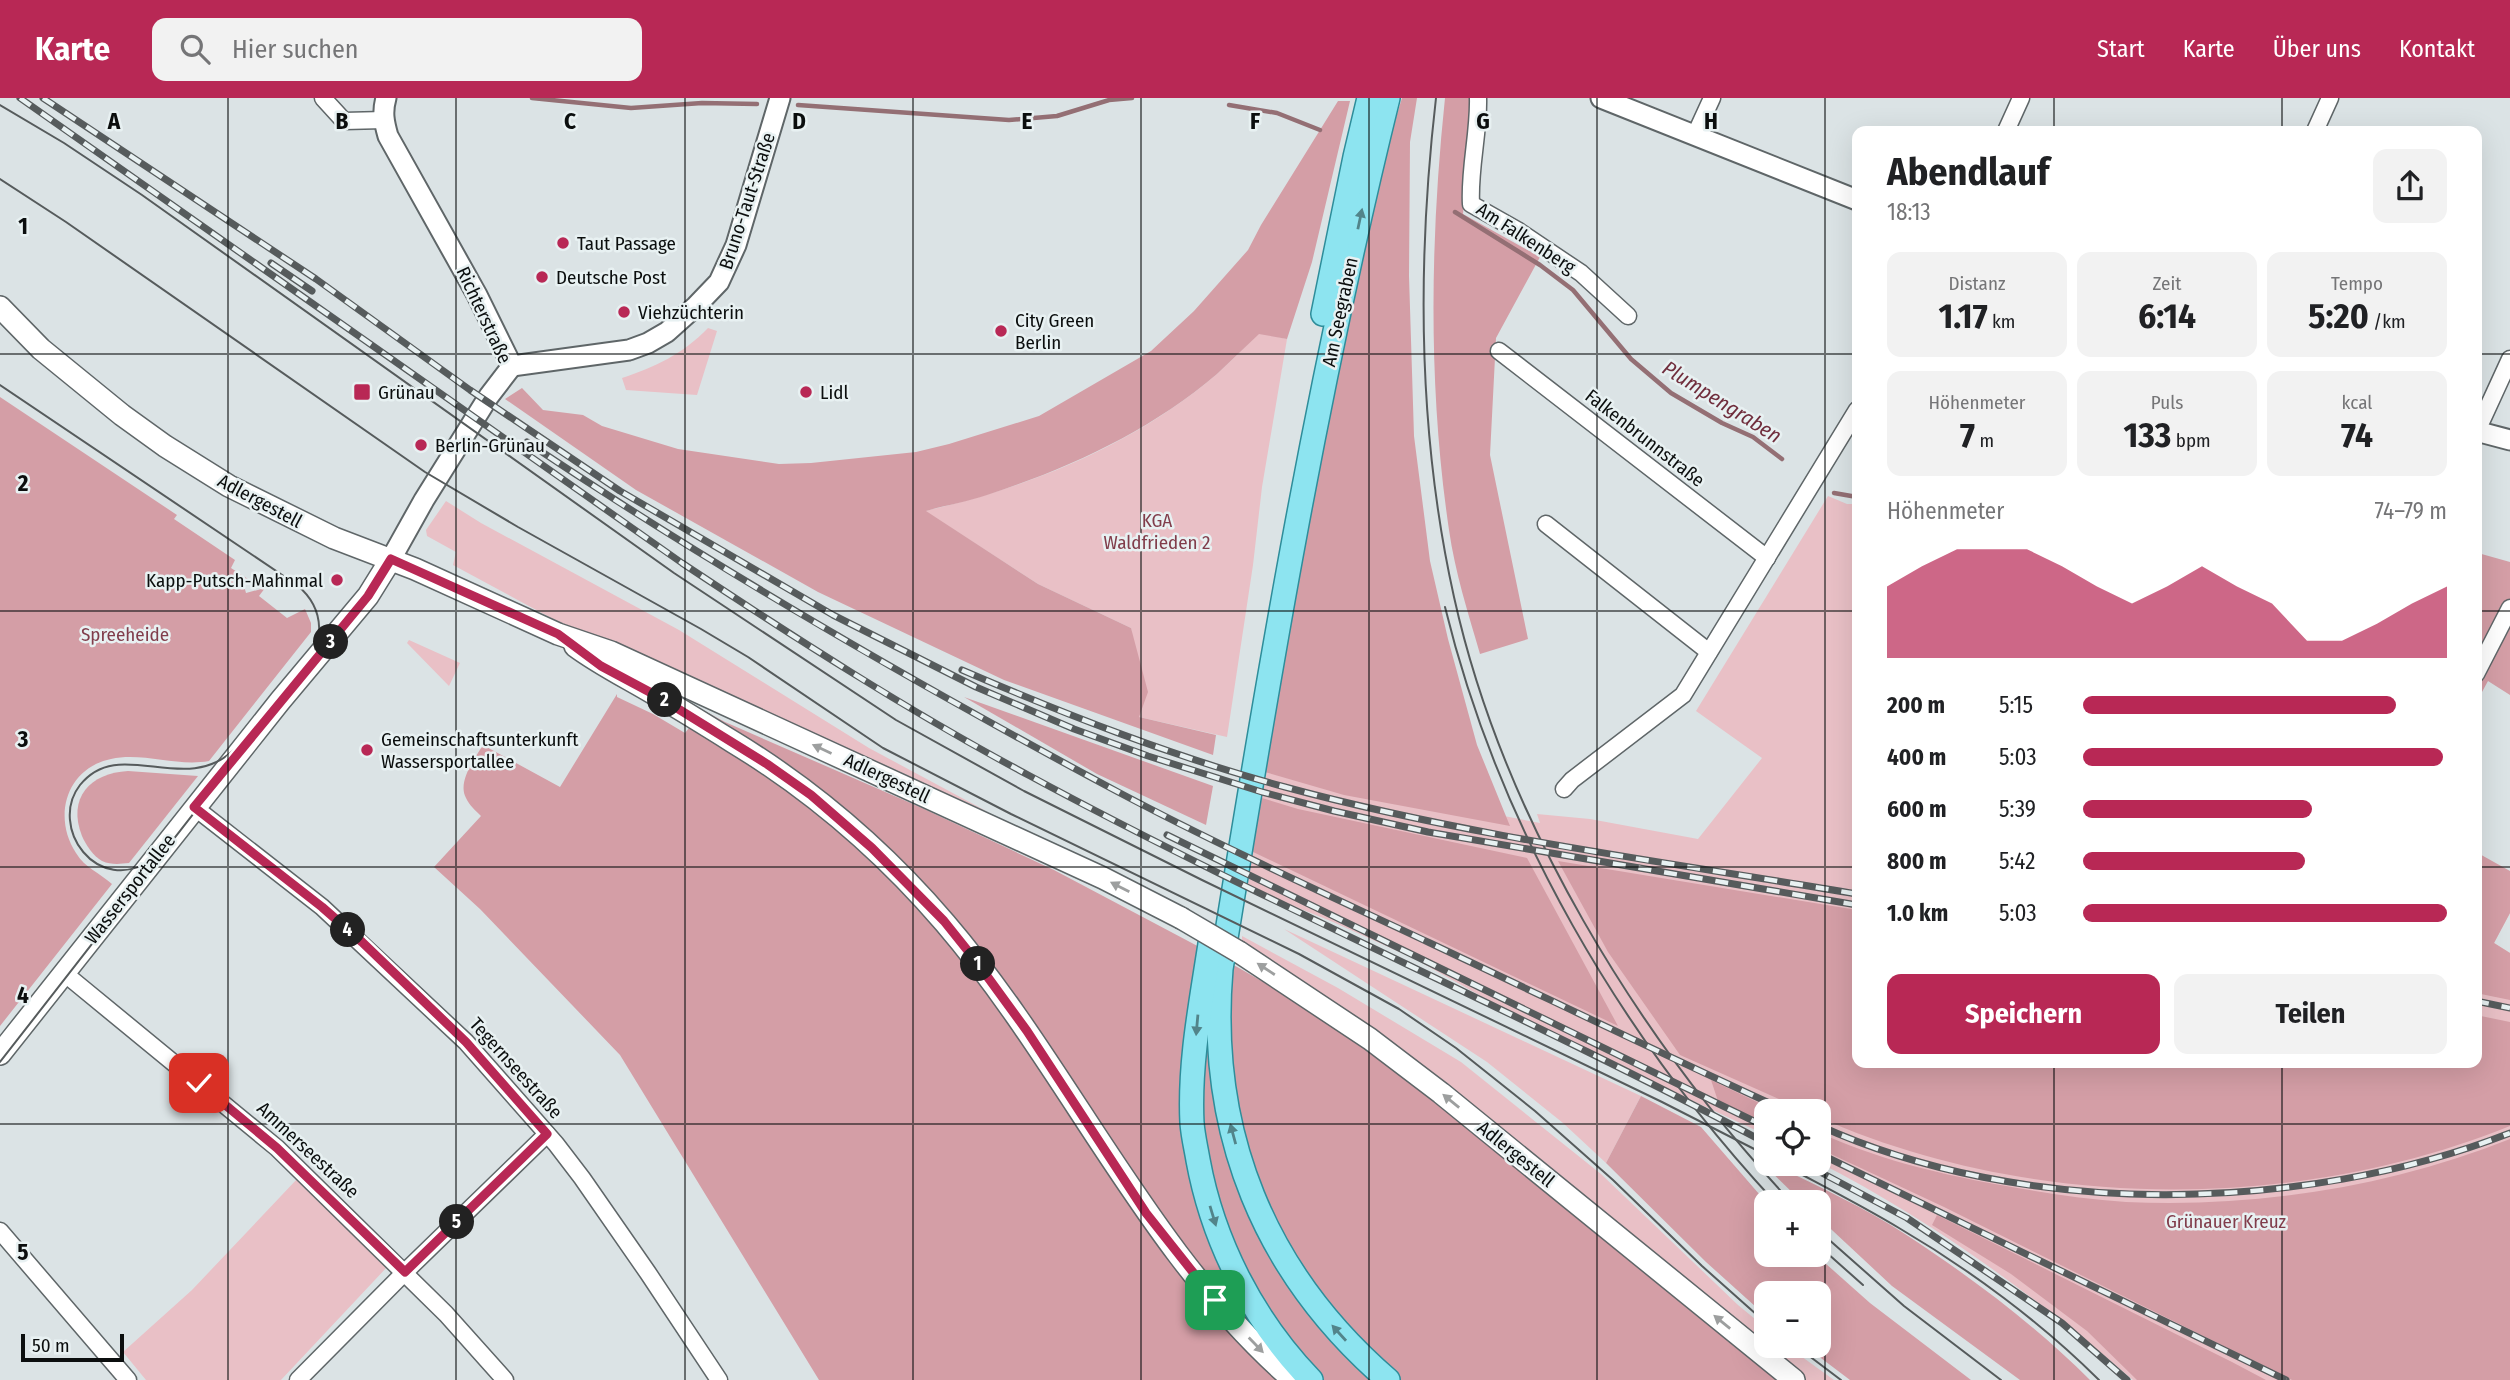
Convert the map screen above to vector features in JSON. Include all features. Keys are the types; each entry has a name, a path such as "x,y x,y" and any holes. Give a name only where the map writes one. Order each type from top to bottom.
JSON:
{"main road":[{"name":"Am Seegraben","path":"1290,526 1339,232 1369,98"},
{"name":"Am Seegraben","path":"1290,526 1388,98"},
{"name":"Adlergestell","path":"0,307 41,349 80,383 165,446 229,486 362,550 391,559 558,634 611,652 1103,878 1181,918 1239,952 1370,1039 1441,1093 1794,1380"},
{"path":"1290,526 1242,736 1198,1010 1192,1078 1192,1126 1202,1183 1220,1240 1245,1293 1274,1335 1311,1380"},
{"path":"1290,526 1221,969 1218,1006 1220,1056 1228,1114 1237,1151 1249,1187 1274,1240 1299,1283 1319,1310 1360,1356 1388,1380"},
{"name":"Wassersportallee","path":"0,1054 194,807 368,596 391,559"},
{"name":"Adlergestell","path":"558,634 601,666 659,697 767,764 811,795 906,881 944,921 1005,1001 1146,1213 1179,1256 1237,1325 1293,1380"}],"street":[{"path":"323,98 344,121 384,120"},
{"name":"Richterstraße","path":"386,98 383,109 388,136 454,253 512,366 489,396 404,533 391,559"},
{"name":"Bruno-Taut-Straße","path":"512,366 629,350 667,332 696,306 719,282 736,245 780,98"},
{"name":"Am Falkenberg","path":"1478,98 1479,118 1470,190 1471,204 1581,272 1628,316"},
{"path":"1601,98 1852,198"},
{"path":"1695,135 1712,98"},
{"path":"2008,126 2021,98"},
{"path":"2317,126 2330,98"},
{"name":"Falkenbrunnstraße","path":"1499,351 1767,558"},
{"path":"2482,418 2510,359"},
{"path":"1564,789 1572,780 1683,695 1852,418"},
{"path":"2482,433 2510,440"},
{"path":"1546,524 1709,652"},
{"path":"2482,662 2510,608"},
{"name":"Tegernseestraße","path":"194,807 312,899 362,942 466,1042 547,1134 614,1222 719,1380"},
{"name":"Ammerseestraße","path":"64,973 277,1148 405,1272 505,1380"},
{"path":"298,1380 547,1134"},
{"path":"0,1231 128,1380"}],"green space":[{"path":"1402,98 1417,98 1410,142 1409,276 1414,436 1430,561 1477,745 1510,826 1344,795 1258,770 1375,186"},
{"path":"1445,98 1471,98 1463,214 1540,257 1496,338 1490,455 1528,639 1480,654 1452,546 1437,422 1434,260"},
{"path":"1338,101 1350,101 1312,262 1287,339 1259,334 1217,374 1164,413 1079,460 972,500 926,511 1038,584 1131,628 1148,692 1139,717 1216,735 1213,755 1004,680 818,592 636,490 505,399 522,388 543,410 583,415 602,426 678,449 779,464 916,452 1039,416 1151,351 1194,311 1248,250"},
{"path":"708,328 717,331 697,395 626,390 622,378 668,359"},
{"name":"KGA Waldfrieden 2","path":"1259,333 1287,339 1262,487 1227,737 1139,717 1131,628 1038,584 925,511 1042,476 1116,442 1185,399 1217,374"},
{"name":"Spreeheide","path":"0,397 177,515 174,519 235,560 231,568 251,581 243,582 246,593 265,588 259,596 287,618 305,609 311,623 311,632 209,761 185,762 123,757 96,764 74,783 65,809 69,839 84,863 112,884 0,1026"},
{"name":"Grünauer Kreuz","path":"1828,496 1852,504 1852,1068 2482,1068 2482,864 2510,913 2494,943 2510,953 2510,1380 2133,1380 2059,1319 1942,1234 1831,1169 1831,1099 1754,1099 1754,1129 1545,1032 1415,959 1244,886 1266,761 1447,805 1540,823 1537,814 1590,819 1698,839 1762,758 1696,711"},
{"path":"446,501 481,523 679,630 869,748 988,812 553,619 453,565 456,552 427,536 426,530"},
{"path":"2482,554 2510,562 2510,695 2488,681 2482,692"},
{"path":"409,640 460,663 449,686 407,643"},
{"path":"617,694 617,697 685,733 703,710 922,808 1054,870 1239,968 1324,1017 1439,1102 1781,1380 819,1380 620,1055 480,909 434,867 481,816 467,801 464,785 468,770 483,745 560,787"},
{"path":"964,697 1213,786 1206,825 1097,774"},
{"path":"128,771 198,776 129,863 109,863 102,861 90,850 82,836 78,822 80,799 93,782 114,773"},
{"path":"1262,798 1298,809 1527,858 1618,1026 1251,851"},
{"path":"2482,855 2510,871 2510,913 2494,943 2510,953 2510,1000 2482,994"},
{"path":"1558,861 1852,909 1852,1068 2482,1068 2482,1016 2510,1022 2510,1126 2427,1154 2341,1175 2252,1186 2163,1189 2073,1184 1985,1170 1900,1148 1831,1122 1831,1099 1779,1099 1680,1055 1608,952"},
{"path":"1284,929 1641,1096 1606,1163 1563,1123 1487,1062"},
{"path":"1242,936 1338,988 1461,1062 1601,1174 1754,1318 1754,1338 1722,1312 1242,943"},
{"path":"1711,1080 1754,1101 1754,1118 1718,1101"},
{"path":"1641,1096 1701,1127 1756,1190 1754,1267 1830,1267 1870,1303 1971,1380 1850,1380 1821,1358 1831,1358 1831,1281 1754,1281 1754,1305 1706,1262 1606,1163"},
{"path":"1831,1138 1883,1157 1972,1180 2093,1199 2175,1203 2273,1197 2370,1182 2464,1156 2510,1139 2510,1380 2292,1380 1944,1207 1831,1154"},
{"path":"1775,1176 1797,1176 1826,1190 1790,1190"},
{"path":"298,1178 388,1266 281,1380 146,1380 123,1352 192,1290"},
{"path":"1831,1193 1930,1250 2025,1321 2090,1380 2020,1380 1892,1286 1831,1229"},
{"path":"1937,1215 2266,1380 2137,1380 2087,1331 2011,1274 1932,1225"},
{"path":"1779,1358 1804,1358 1834,1380 1806,1380"}],"waterway":[{"name":"Plumpengraben","path":"532,98 631,108 702,103 757,104"},
{"name":"Plumpengraben","path":"798,105 1009,120 1057,116 1109,100 1132,98"},
{"name":"Plumpengraben","path":"1229,105 1277,113 1320,130"},
{"name":"Plumpengraben","path":"1455,212 1540,265 1573,290 1631,359 1671,393 1722,423 1753,437 1782,459"},
{"name":"Plumpengraben","path":"1834,493 1852,496"}],"tram line":[{"path":"1436,98 1424,285 1427,411 1442,536 1454,597 1476,680 1506,762 1542,842 1584,921 1630,997 1681,1069 1735,1138 1780,1190"},
{"path":"0,105 64,143 142,195 674,573 896,720 1024,791 1202,880 1754,1149"},
{"path":"0,179 425,472 748,657 883,748 1011,814 1299,954 1399,1009 1456,1048 1535,1111 1754,1312"},
{"path":"0,385 297,585 314,605 319,628 315,651 303,673 0,1062"},
{"path":"1445,607 1468,689 1498,770 1533,849 1573,925 1617,999 1666,1070 1719,1138 1764,1190"},
{"path":"154,859 133,869 113,870 97,864 83,852 74,837 70,819 72,802 80,785 96,771 114,765 195,768 215,763 235,749"},
{"path":"1804,1176 1885,1220 1952,1261 2054,1338 2099,1380"},
{"path":"1831,1241 1904,1306 2001,1380"},
{"path":"1831,1257 1863,1285"},
{"path":"1812,1358 1841,1380"}],"railway":[{"path":"20,98 682,563 897,700 985,752 1121,824 1754,1137"},
{"path":"43,98 316,279 470,390 620,491 833,615 976,687 1074,729 1148,756 1262,792 1334,811 1428,832 1852,904"},
{"path":"271,263 312,291"},
{"path":"527,442 672,536 819,625 1120,793 1274,870 1761,1099"},
{"path":"962,670 1162,749 1285,787 1355,805 1569,847 1852,893"},
{"path":"1167,835 1754,1121"},
{"path":"2482,1002 2510,1008"},
{"path":"1831,1130 1898,1156 1983,1177 2072,1190 2163,1195 2254,1191 2343,1179 2429,1160 2510,1133"},
{"path":"1831,1159 2286,1380"},
{"path":"1828,1176 1907,1218 2062,1323 2127,1380"}],"place":[{"name":"Taut Passage","path":"563,243"},
{"name":"Deutsche Post","path":"542,277"},
{"name":"Viehzüchterin","path":"624,312"},
{"name":"City Green Berlin","path":"1001,331"},
{"name":"Grünau","path":"362,392"},
{"name":"Lidl","path":"806,392"},
{"name":"Berlin-Grünau","path":"421,445"},
{"name":"Kapp-Putsch-Mahnmal","path":"337,580"},
{"name":"Gemeinschaftsunterkunft Wassersportallee","path":"367,750"}],"route":[{"path":"199,1083 277,1148 405,1272 547,1134 466,1042 362,942 322,907 194,807 368,596 391,559 558,634 601,666 659,697 767,764 811,795 872,848 944,921 976,961 1027,1031 1146,1213 1215,1300"}]}
